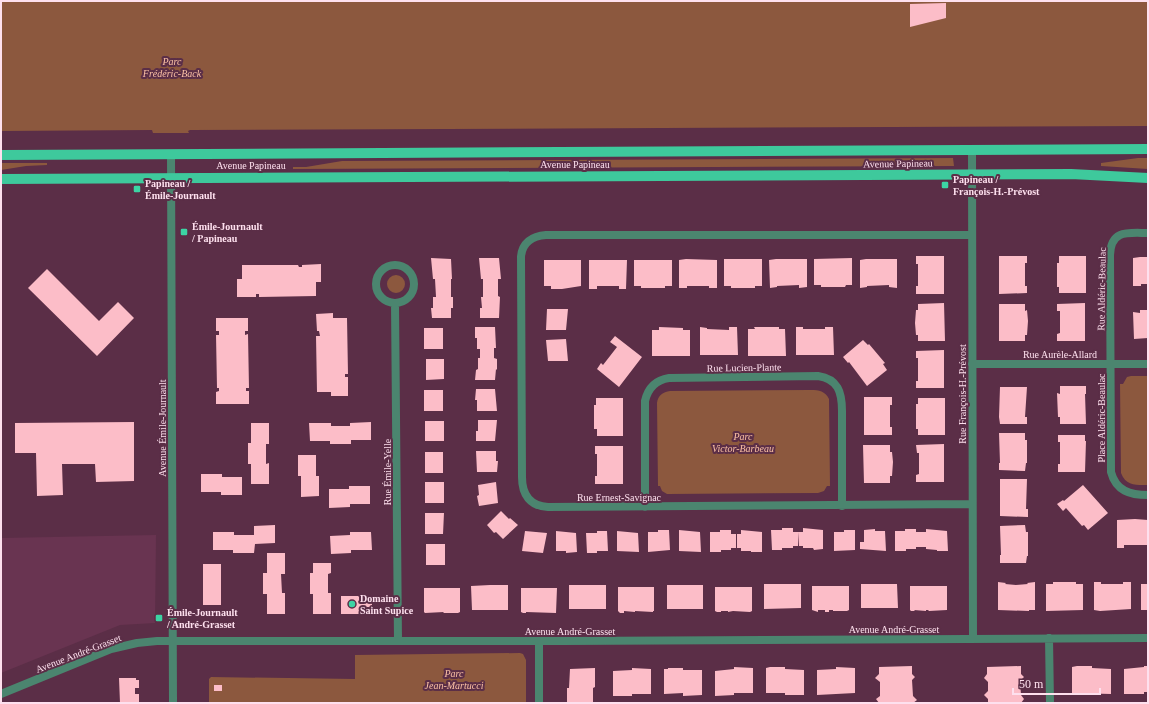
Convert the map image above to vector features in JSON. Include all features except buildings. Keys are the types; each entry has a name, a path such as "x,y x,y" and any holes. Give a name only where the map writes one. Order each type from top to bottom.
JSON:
{"main road":[{"name":"Avenue Papineau","path":"1,155 1148,149"},
{"name":"Avenue Papineau","path":"1,179 972,174 1089,174 1148,178"}],"street":[{"name":"Rue François-H.-Prévost","path":"972,150 973,638"},
{"name":"Avenue Émile-Journault","path":"171,154 172,703"},
{"name":"Rue Aldéric-Beaulac","path":"1110,364 1111,244 1115,239 1123,234 1148,233"},
{"name":"Rue Ernest-Savignac","path":"972,236 546,235 534,237 527,242 522,250 521,257 522,477 525,494 532,503 543,507 972,504"},
{"path":"393,265 403,267 408,270 414,281 413,291 410,296 405,300 396,303 389,302 383,298 379,293 377,284 378,277 382,271 393,265"},
{"name":"Rue Émile-Yelle","path":"396,303 398,641"},
{"name":"Rue Aurèle-Allard","path":"972,364 1148,364"},
{"name":"Place Aldéric-Beaulac","path":"1110,364 1112,476 1118,487 1125,492 1148,495"},
{"name":"Rue Lucien-Plante","path":"645,507 645,401 649,390 654,384 669,378 788,377 826,378 835,384 840,391 842,411 842,506"},
{"path":"1049,638 1050,703"},
{"name":"Avenue André-Grasset","path":"1,694 92,656 119,647 146,642 1148,638"},
{"path":"539,641 539,703"}],"shaded area":[{"path":"156,535 155,623 120,625 1,673 1,538"}],"green space":[{"name":"Parc Frédéric-Back","path":"1,1 1148,1 1148,126 190,130 188,131 189,133 153,133 152,130 1,131"},
{"path":"953,158 954,166 293,169 293,167 306,167 342,161"},
{"path":"1148,158 1148,169 1101,166 1101,163"},
{"path":"1,163 47,163 47,165 26,166 1,170"},
{"path":"396,275 402,278 405,284 402,290 396,293 390,290 387,284 390,278"},
{"path":"1148,376 1148,485 1136,485 1129,483 1121,473 1120,384 1123,384 1127,377"},
{"name":"Parc Victor-Barbeau","path":"817,390 826,394 829,399 830,486 827,486 824,491 818,493 667,494 662,491 660,486 658,486 657,403 658,398 663,393 670,391"},
{"name":"Parc Jean-Martucci","path":"523,654 526,660 526,703 209,703 209,679 211,677 355,679 355,655"}],"place":[{"name":"Papineau / François-H.-Prévost","path":"945,185"},
{"name":"Papineau / Émile-Journault","path":"137,189"},
{"name":"Émile-Journault / Papineau","path":"184,232"},
{"name":"Domaine Saint Supice","path":"352,604"},
{"name":"Émile-Journault / André-Grasset","path":"159,618"}]}
